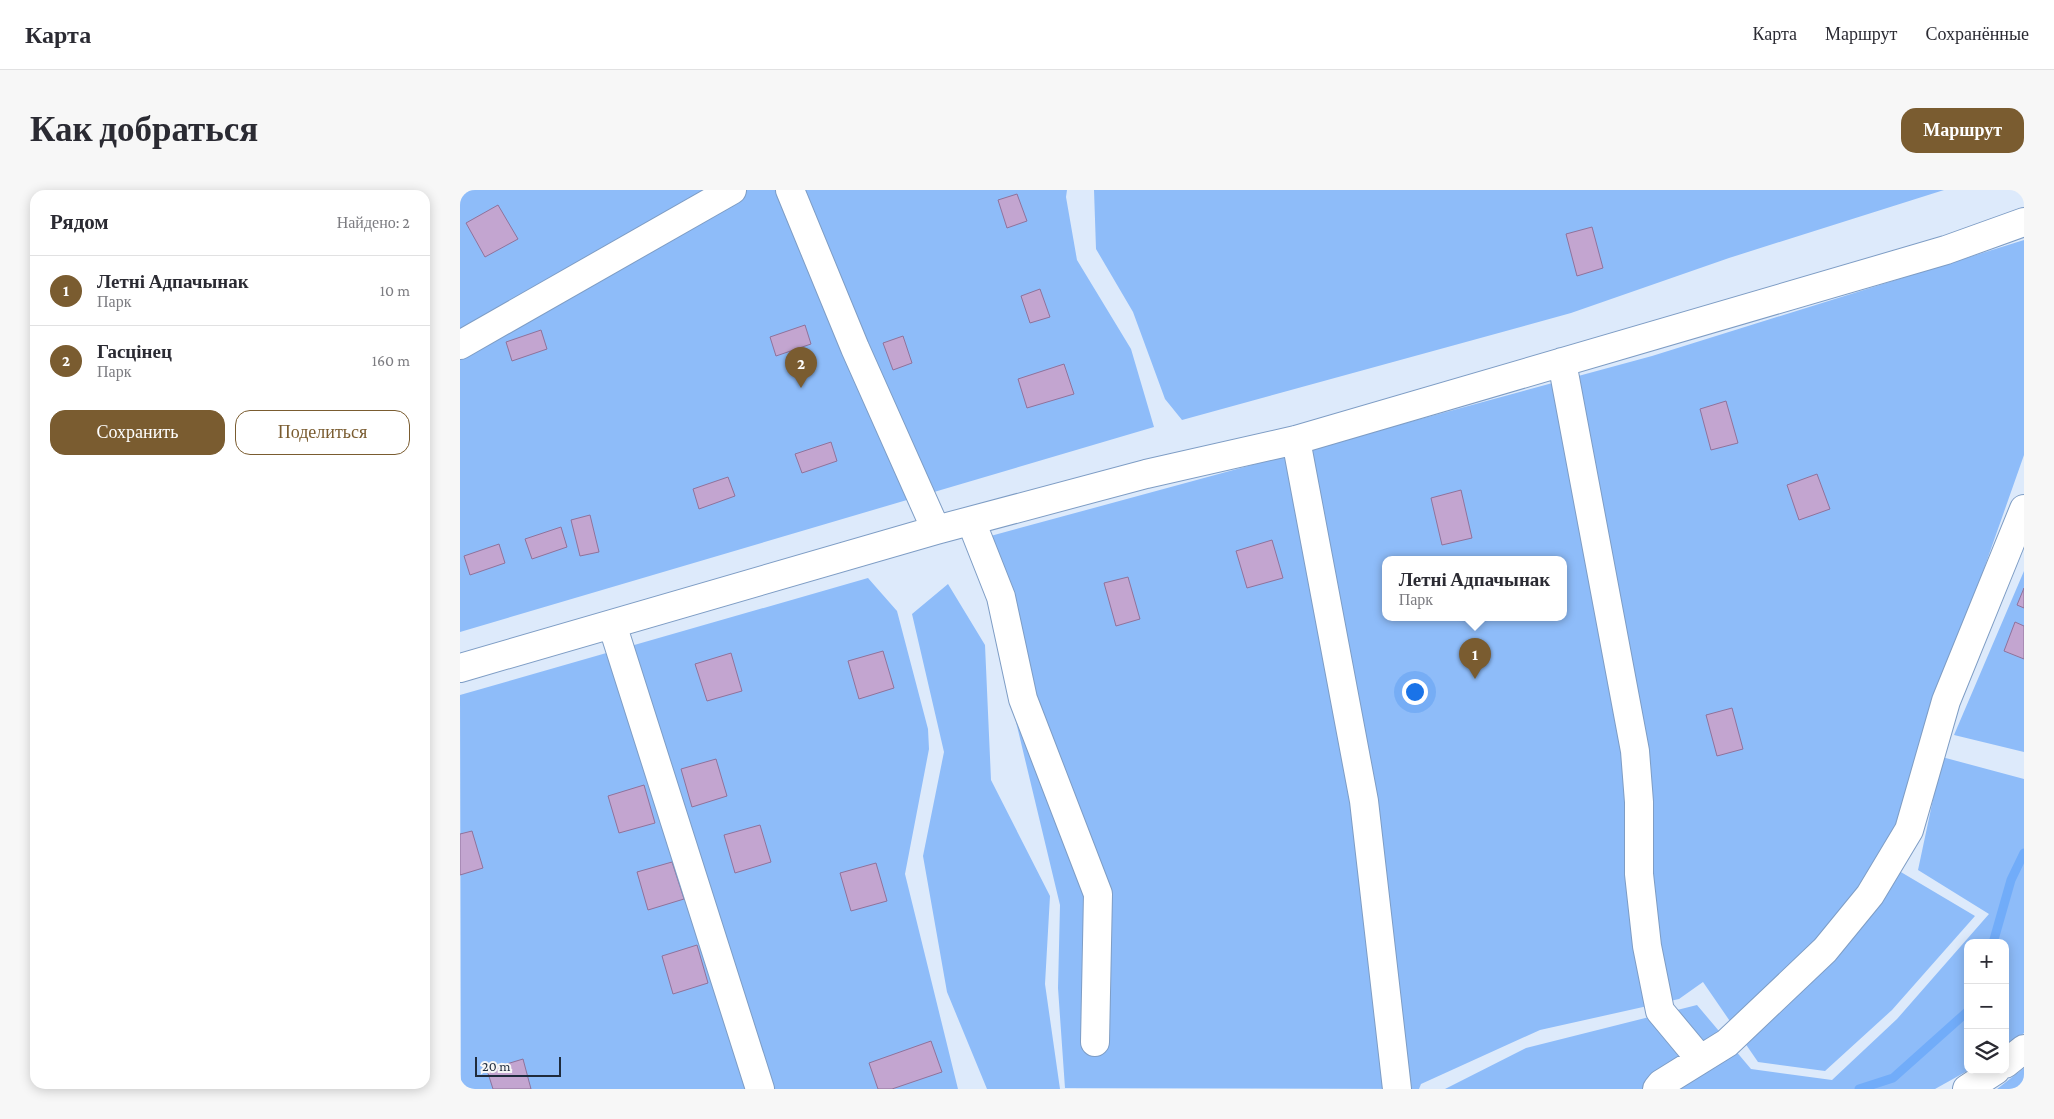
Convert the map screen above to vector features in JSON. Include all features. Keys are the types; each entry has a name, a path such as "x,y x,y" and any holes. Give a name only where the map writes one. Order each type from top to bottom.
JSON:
{"street":[{"path":"460,345 732,190"},
{"path":"790,190 855,348 936,530"},
{"path":"460,668 936,530 1146,474 1296,440 1946,250 2024,222"},
{"path":"1562,362 1635,751 1639,802 1639,874 1648,946 1660,1011 1700,1060"},
{"path":"1296,440 1364,801 1397,1089"},
{"path":"1658,1089 1661,1084 1727,1043 1825,950 1870,895 1909,830 1946,702 2024,509"},
{"path":"971,521 1001,596 1023,699 1098,894 1095,1042"},
{"path":"612,624 760,1089"},
{"path":"2009,1061 2024,1049"},
{"path":"1967,1089 1990,1074"}],"shaded area":[{"path":"460,190 1067,190 1066,197 1077,260 1131,349 1154,427 460,632"},
{"path":"1094,190 1944,190 1729,258 1571,313 1182,420 1165,399 1133,312 1096,249"},
{"path":"2024,240 2024,455 1916,762 1884,862 1975,916 1892,1010 1825,1071 1758,1062 1703,982 1679,999 1540,1030 1421,1084 1419,1089 1065,1088 1058,988 1060,905 986,597 965,543 1652,356"},
{"path":"2024,571 2024,752 1954,735"},
{"path":"868,578 897,611 928,729 929,749 905,874 958,1089 461,1089 460,695"},
{"path":"948,584 985,645 991,780 1050,896 1045,984 1060,1089 987,1089 947,992 923,856 944,752 912,614"},
{"path":"1942,757 2024,779 2024,1033 2009,1045 2009,939 1967,939 1989,914 1918,870"},
{"path":"1964,943 1964,1073 1935,1089 1445,1089 1526,1048 1697,1005 1751,1069 1832,1080 1897,1019"},
{"path":"2024,1068 2024,1089 1997,1089"}],"building":[{"path":"1017,194 1027,221 1007,228 998,200"},
{"path":"498,205 518,239 485,257 466,223"},
{"path":"1592,227 1603,268 1577,276 1566,234"},
{"path":"1040,289 1050,317 1030,323 1021,296"},
{"path":"805,325 811,344 776,356 770,337"},
{"path":"541,330 547,349 512,361 506,342"},
{"path":"903,336 912,363 893,370 883,343"},
{"path":"1064,364 1074,394 1027,408 1018,379"},
{"path":"1726,401 1738,443 1711,450 1700,409"},
{"path":"831,442 837,461 802,473 795,454"},
{"path":"1817,474 1830,509 1799,520 1787,485"},
{"path":"728,477 735,496 699,509 693,489"},
{"path":"1461,490 1472,538 1442,545 1431,498"},
{"path":"590,515 599,552 580,556 571,520"},
{"path":"561,527 567,547 532,559 525,539"},
{"path":"1272,540 1283,578 1247,588 1236,551"},
{"path":"499,544 505,563 470,575 464,556"},
{"path":"1128,577 1140,619 1116,626 1104,583"},
{"path":"2024,588 2024,608 2017,605"},
{"path":"2015,622 2024,626 2024,659 2004,651"},
{"path":"883,651 894,688 859,699 848,661"},
{"path":"731,653 742,691 707,701 695,664"},
{"path":"1732,708 1743,749 1717,756 1706,715"},
{"path":"716,759 727,796 692,807 681,769"},
{"path":"644,785 655,823 619,833 608,796"},
{"path":"760,825 771,862 735,873 724,835"},
{"path":"472,831 483,868 460,875 460,834"},
{"path":"672,862 684,899 648,910 637,872"},
{"path":"876,863 887,901 851,911 840,873"},
{"path":"697,945 708,983 673,994 662,956"},
{"path":"931,1041 942,1072 892,1089 878,1089 869,1063"},
{"path":"523,1059 531,1089 493,1089 487,1070"}],"waterway":[{"path":"1994,939 2011,880 2024,853"},
{"path":"1859,1089 1893,1078 1964,1015"}],"place":[{"name":"Гасцінец","path":"801,388"},
{"name":"Летні Адпачынак","path":"1475,679"}]}
